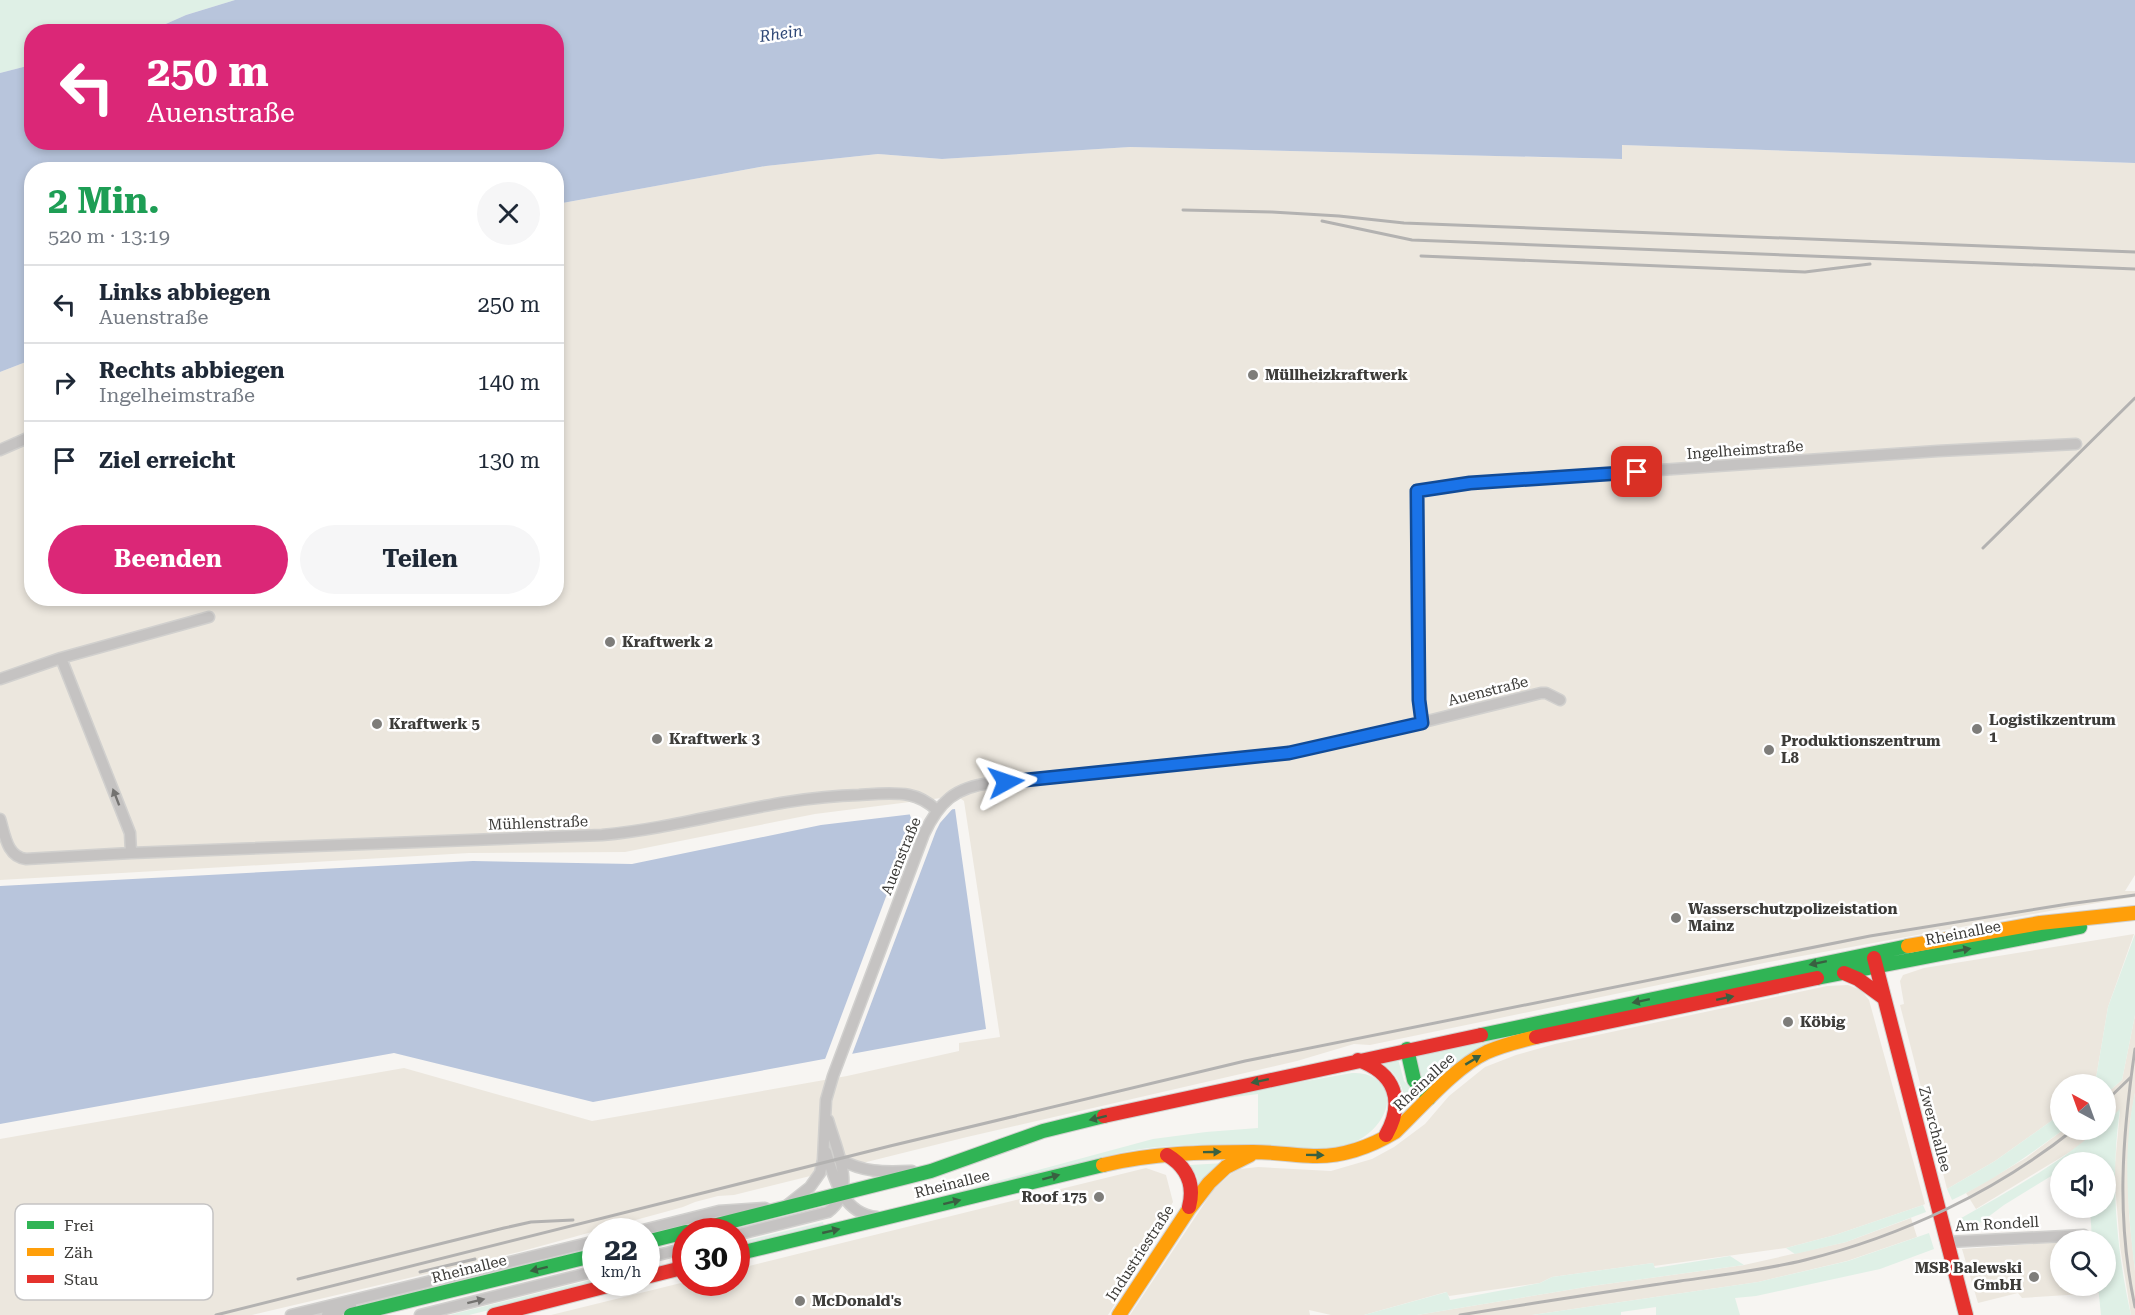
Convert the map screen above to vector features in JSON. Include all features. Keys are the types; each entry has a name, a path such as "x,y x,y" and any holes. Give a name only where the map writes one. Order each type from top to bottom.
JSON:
{"main road":[{"name":"Rheinallee","path":"745,1218 931,1171 1043,1131 1407,1049 1874,959 2040,923 2135,914"},
{"name":"Rheinallee","path":"750,1251 1079,1169 1167,1155 1257,1152 1329,1155 1357,1150 1382,1140 1406,1123 1450,1077 1466,1065 1485,1053 1513,1042 1844,973 1874,959"},
{"name":"Zwerchallee","path":"1874,959 1966,1315"},
{"path":"1844,973 1858,979 1884,998"},
{"path":"1407,1049 1414,1080 1429,1098"},
{"path":"1358,1060 1377,1068 1387,1077 1394,1089 1397,1103 1396,1116 1391,1129 1382,1140"},
{"name":"Industriestraße","path":"1119,1315 1189,1209 1221,1171 1234,1162 1257,1152"},
{"name":"Industriestraße","path":"1167,1155 1180,1163 1188,1175 1192,1188 1189,1209"},
{"name":"Rheinallee","path":"351,1315 582,1258"},
{"path":"494,1315 582,1292"}],"street":[{"path":"0,450 24,440"},
{"name":"Ingelheimstraße","path":"1422,723 1419,700 1417,491 1470,483 1938,451 2076,444"},
{"path":"0,679 61,658 209,617"},
{"path":"61,658 130,834 131,853"},
{"name":"Auenstraße","path":"782,1209 816,1179 821,1169 829,1090 837,1067 924,834 937,810 961,790 983,784 1289,753 1541,693 1560,700"},
{"name":"Mühlenstraße","path":"0,819 10,849 19,858 602,835 678,824 821,796 910,795 926,801 937,810"},
{"name":"Auenstraße","path":"826,1111 845,1181 842,1193"},
{"name":"Auenstraße","path":"824,1143 832,1174 853,1208 862,1214 889,1217"},
{"path":"839,1159 854,1167 869,1171 931,1171"},
{"path":"750,1232 828,1212 836,1205 842,1193"},
{"name":"Rheinallee","path":"660,1226 719,1211 753,1208 782,1209"},
{"name":"Am Rondell","path":"1948,1242 2050,1237"},
{"name":"Rheinallee","path":"291,1315 582,1244"},
{"path":"420,1315 582,1274"},
{"name":"Rheinallee","path":"327,1315 397,1290"}],"shaded area":[{"path":"0,0 235,0 186,15 166,24 24,24 24,67 0,73"},
{"path":"1621,145 2135,163 2135,875 2125,891 2135,891 2135,897 1769,962 1370,1045 1354,1044 1297,1061 967,1137 734,1195 718,1196 643,1218 582,1218 582,1235 519,1252 252,1315 0,1315 0,1139 404,1068 592,1121 847,1076 959,1051 959,1043 1000,1037 964,801 957,796 815,814 625,852 469,853 0,880 0,372 24,363 24,606 564,606 564,203 766,166 878,154 942,159 1130,147 1621,159"},
{"path":"2134,934 2108,1007 2097,1074 2050,1074 2050,1122 1995,1161 1947,1189 1900,1005 1904,1004 1900,981 1903,975 1924,968"},
{"path":"2135,934 2135,1015 2122,1080 2116,1085 2116,1074 2097,1074 2108,1007"},
{"path":"1848,985 1861,990 1869,1000 1925,1204 1923,1205 1835,1235 1786,1248 1552,1277 1540,1283 1449,1296 1446,1292 1364,1315 1331,1315 1309,1310 1310,1315 1130,1315 1214,1189 1240,1169 1258,1167 1331,1171 1372,1159 1394,1147 1425,1124 1449,1096 1485,1067 1516,1055 1555,1044 1827,986"},
{"path":"2135,1015 2135,1093 2130,1122 2128,1171 2129,1215 2135,1271 2135,1315 2131,1315 2120,1246 2116,1196 2116,1153 2120,1111 2116,1114 2116,1085 2122,1080"},
{"path":"1517,1033 1458,1064 1435,1081 1428,1082 1420,1076 1415,1055"},
{"path":"1398,1059 1404,1081 1420,1099 1408,1110 1405,1109 1404,1095 1396,1076 1380,1062"},
{"path":"1352,1073 1366,1074 1377,1080 1387,1098 1386,1107 1377,1125 1361,1139 1352,1143 1329,1148 1220,1144 1145,1148 932,1202 964,1190 1153,1139 1258,1128 1258,1094 1205,1101 1205,1099"},
{"path":"2135,1093 2135,1271 2128,1205 2127,1159"},
{"path":"2120,1109 2116,1152 2068,1152 2085,1140 2116,1140 2116,1113"},
{"path":"2050,1122 2050,1140 2009,1168 1952,1200 1947,1189 1995,1161"},
{"path":"2050,1140 2086,1140 2070,1152 2050,1152 2050,1164 1976,1209 1966,1193 2026,1158"},
{"path":"1225,1163 1199,1191 1197,1177 1190,1165"},
{"path":"2050,1165 2050,1177 2004,1205 1976,1226 1959,1228 1956,1221"},
{"path":"1146,1168 1166,1175 1173,1202 1149,1242 1145,1258 1108,1315 551,1315 628,1296 660,1296 660,1288 672,1285 672,1296 750,1296 750,1266"},
{"path":"1923,1205 1926,1212 1846,1242 1795,1254 1786,1248 1835,1235"},
{"path":"2116,1212 2131,1315 2101,1315 2099,1296 2116,1296 2116,1230 2091,1230 2091,1218 2116,1218"},
{"path":"1911,1218 1917,1237 1847,1261 1758,1282 1532,1315 1417,1315 1592,1286 1744,1265 1846,1242"},
{"path":"823,1222 824,1226 750,1245 750,1240"},
{"path":"1929,1233 1934,1249 1880,1269 1756,1296 1735,1298 1740,1315 1656,1315 1656,1307 1621,1312 1621,1315 1532,1315 1758,1282 1848,1261"},
{"path":"2050,1243 2050,1296 2053,1296 2022,1298 2018,1293 1978,1303 1962,1249"},
{"path":"1730,1256 1744,1265 1592,1286 1417,1315 1364,1315 1447,1292 1450,1300 1540,1283 1552,1277 1653,1263 1655,1268"},
{"path":"582,1282 582,1287 469,1315 449,1315"}],"water":[{"name":"Rhein","path":"235,0 2135,0 2135,163 1622,145 1622,159 1130,147 942,159 878,154 766,166 564,203 564,162 24,162 24,363 0,372 0,73 24,67 24,150 564,150 564,24 166,24 186,15"},
{"path":"955,809 986,1029 593,1102 394,1053 0,1124 0,886 473,861 632,864 821,825"}],"pier":[{"path":"955,806 936,831 851,1057 824,1062 911,830 909,812"}],"railway":[{"path":"1183,210 1272,212 1404,223 2135,252"},
{"path":"1322,221 1412,240 2135,269"},
{"path":"1421,256 1805,272 1870,264"},
{"path":"1983,548 2135,398"},
{"path":"216,1315 890,1146 1245,1061 1870,936 2135,895"},
{"path":"2135,1049 2124,1146 2123,1178 2125,1242 2135,1307"},
{"path":"2116,1091 2131,1077"},
{"path":"1460,1315 1759,1269 1841,1250 1912,1225 1980,1192 2059,1140"},
{"path":"298,1279 531,1222 573,1220"},
{"path":"420,1272 475,1259"}],"traffic: fast":[{"path":"1817,978 2080,927"},
{"path":"1481,1035 1908,946"},
{"path":"1407,1049 1414,1080 1429,1098"},
{"path":"745,1218 931,1171 1043,1131 1104,1116"},
{"path":"750,1251 1103,1165"},
{"path":"660,1238 672,1236"},
{"path":"351,1315 582,1258"}],"traffic: slow":[{"path":"1908,946 2040,923 2135,913"},
{"path":"1103,1165 1178,1154 1268,1152 1324,1156 1356,1150 1395,1132 1439,1088 1475,1059 1499,1047 1536,1037"},
{"path":"1119,1315 1189,1209 1209,1183 1226,1167 1250,1155"}],"traffic: jam":[{"path":"1874,958 1966,1315"},
{"path":"1844,973 1858,979 1884,998"},
{"path":"1536,1037 1817,978"},
{"path":"1104,1116 1481,1035"},
{"path":"1358,1060 1381,1072 1393,1090 1395,1111 1386,1135"},
{"path":"1167,1155 1180,1165 1188,1177 1191,1191 1189,1207"},
{"path":"660,1274 672,1270"},
{"path":"494,1315 582,1292"}],"place":[{"name":"Müllheizkraftwerk","path":"1253,375"},
{"name":"Kraftwerk 2","path":"610,642"},
{"name":"Kraftwerk 5","path":"377,724"},
{"name":"Logistikzentrum 1","path":"1977,729"},
{"name":"Kraftwerk 3","path":"657,739"},
{"name":"Produktionszentrum L8","path":"1769,750"},
{"name":"Wasserschutzpolizeistation Mainz","path":"1676,918"},
{"name":"Köbig","path":"1788,1022"},
{"name":"Roof 175","path":"1099,1197"},
{"name":"MSB Balewski GmbH","path":"2034,1277"},
{"name":"McDonald's","path":"800,1301"}],"route":[{"path":"1006,782 1289,753 1422,723 1419,700 1417,491 1470,483 1637,472"}]}
